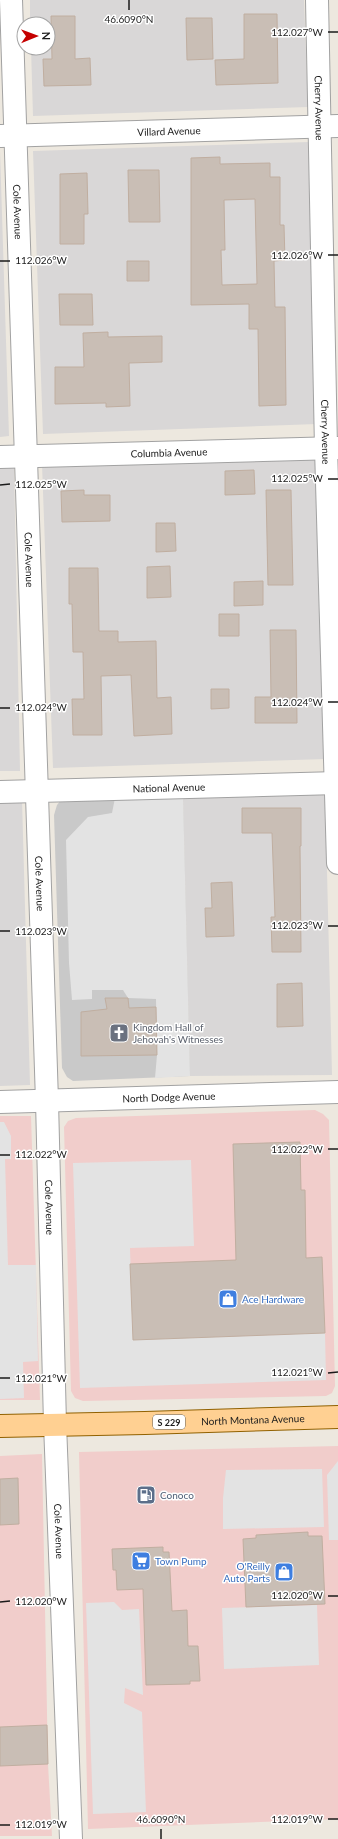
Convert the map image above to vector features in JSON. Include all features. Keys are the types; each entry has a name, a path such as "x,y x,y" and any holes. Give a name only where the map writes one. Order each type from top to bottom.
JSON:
{"main road":[{"name":"North Montana Avenue","path":"0,1426 338,1417"}],"street":[{"name":"Cole Avenue","path":"11,0 7,136 26,457 47,1101 55,1424 71,1839"},
{"name":"Cherry Avenue","path":"317,0 329,127 338,863"},
{"name":"Villard Avenue","path":"7,136 329,127"},
{"name":"Columbia Avenue","path":"0,458 332,448"},
{"name":"National Avenue","path":"0,792 337,782"},
{"name":"North Dodge Avenue","path":"0,1102 338,1092"}],"shaded area":[{"path":"30,0 304,0 308,107 33,116 31,56 56,56 56,16 30,16"},
{"path":"309,142 317,424 43,434 33,151"},
{"path":"0,151 9,436 0,437"},
{"path":"316,455 326,759 53,768 42,464"},
{"path":"0,467 14,467 20,771 0,771"},
{"path":"325,789 332,1075 190,1076 183,796"},
{"path":"183,796 190,1076 73,1081 67,1077 62,1068 54,815 57,805 61,800"},
{"path":"183,796 190,1076 155,1078 157,1055 156,999 128,998 123,990 92,990 92,999 72,1000 69,963 66,840 88,817 112,813 115,798"},
{"path":"22,800 30,1085 0,1086 0,801"},
{"path":"315,1110 323,1114 329,1120 335,1386 332,1393 326,1396 83,1401 75,1398 71,1391 64,1127 68,1121 76,1118"},
{"path":"0,1116 31,1116 40,1400 0,1400"},
{"path":"0,1122 4,1122 11,1136 11,1159 5,1159 8,1265 36,1265 38,1361 23,1362 24,1398 0,1399"},
{"path":"191,1160 194,1246 130,1248 133,1339 325,1333 326,1380 80,1388 73,1163"},
{"path":"338,1446 338,1819 88,1829 79,1452"},
{"path":"42,1454 48,1764 52,1836 0,1836 0,1456"},
{"path":"338,1461 338,1540 329,1540 327,1475"},
{"path":"322,1469 324,1527 223,1529 223,1498 226,1470"},
{"path":"114,1602 122,1610 139,1609 143,1695 125,1688 124,1703 142,1712 146,1812 93,1814 86,1603"},
{"path":"317,1605 319,1665 224,1669 222,1608"}],"building":[{"path":"244,14 277,14 278,83 216,85 215,60 244,59"},
{"path":"56,16 75,16 75,59 90,58 91,85 44,86 43,59 52,59 52,56 56,56"},
{"path":"186,18 212,18 213,59 187,60"},
{"path":"220,157 220,164 270,163 270,177 280,177 280,225 284,225 285,260 274,261 275,307 285,307 286,405 259,406 258,329 249,329 249,304 191,305 191,158","holes":["255,199 257,284 222,285 221,250 225,250 224,200"]},
{"path":"128,170 159,170 160,222 129,222"},
{"path":"87,173 88,214 84,214 84,244 60,244 60,174"},
{"path":"127,261 149,261 149,281 127,281"},
{"path":"59,294 92,294 93,325 60,325"},
{"path":"108,332 108,337 162,336 162,362 129,363 130,406 106,407 106,403 55,404 55,367 84,367 83,333"},
{"path":"254,470 255,494 225,495 225,471"},
{"path":"84,490 84,495 110,495 110,521 62,522 61,491"},
{"path":"266,490 291,490 293,585 268,585"},
{"path":"156,523 175,523 176,551 156,552"},
{"path":"170,566 171,597 147,598 147,567"},
{"path":"69,568 98,568 99,631 118,631 118,642 156,641 157,698 171,697 172,734 134,736 131,675 101,676 102,735 73,735 72,699 84,699 83,652 73,652 72,604 69,604"},
{"path":"263,581 263,605 234,606 234,582"},
{"path":"219,614 239,614 239,636 219,636"},
{"path":"270,630 296,630 297,723 255,723 255,697 271,697"},
{"path":"211,689 229,689 229,708 211,709"},
{"path":"242,808 301,808 301,952 272,952 271,917 275,917 272,833 242,833"},
{"path":"232,882 234,936 206,937 205,908 212,908 211,883"},
{"path":"302,983 303,1026 277,1027 277,984"},
{"name":"Kingdom Hall of Jehovah's Witnesses","path":"105,998 128,998 129,1008 156,1007 157,1055 81,1056 81,1012 107,1009"},
{"name":"Ace Hardware","path":"300,1142 301,1190 305,1190 306,1258 322,1257 325,1333 133,1340 130,1264 236,1260 233,1144"},
{"path":"18,1478 19,1524 0,1525 0,1479"},
{"name":"O'Reilly Auto Parts","path":"308,1532 308,1536 322,1536 325,1604 246,1607 243,1539 256,1538 256,1535"},
{"path":"163,1547 163,1552 169,1552 172,1611 187,1610 188,1646 198,1646 200,1681 190,1681 190,1684 146,1685 143,1589 117,1590 116,1570 113,1570 112,1549"},
{"path":"47,1725 48,1764 0,1766 0,1727"}],"place":[{"name":"Kingdom Hall of Jehovah's Witnesses","path":"119,1033"},
{"name":"Ace Hardware","path":"228,1299"},
{"name":"Conoco","path":"146,1495"},
{"name":"Town Pump","path":"141,1561"},
{"name":"O'Reilly Auto Parts","path":"284,1572"}]}
